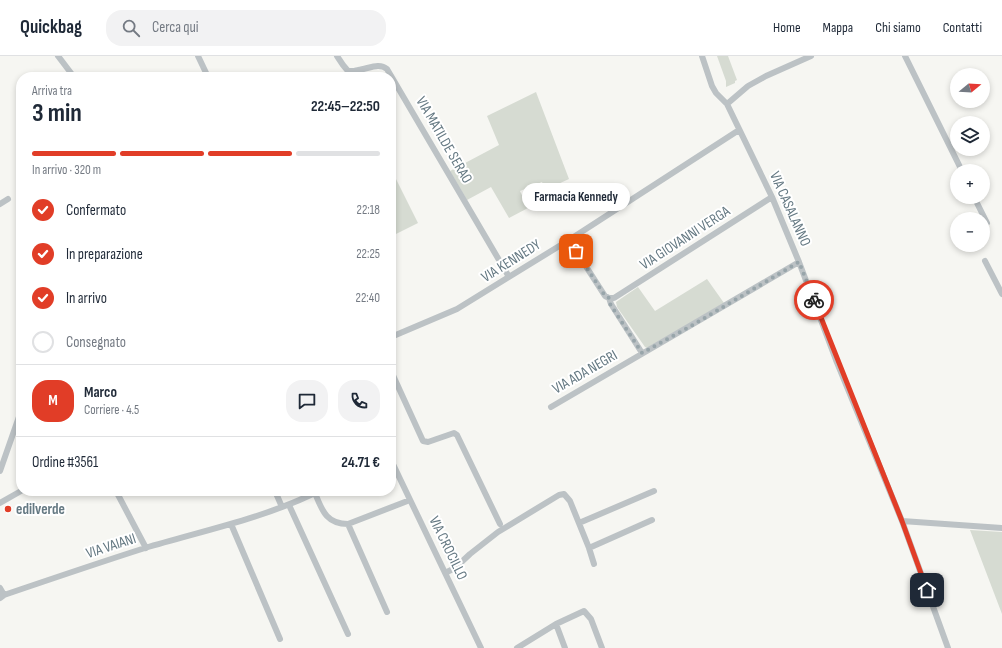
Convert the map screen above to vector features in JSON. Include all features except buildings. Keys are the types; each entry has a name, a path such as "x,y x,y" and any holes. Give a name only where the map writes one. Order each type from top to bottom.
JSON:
{"street":[{"path":"58,56 70,72"},
{"path":"198,56 206,72"},
{"name":"VIA MATILDE SERAO","path":"337,56 342,65 348,71 358,71 379,65 387,68 389,72"},
{"name":"VIA CASALANNO","path":"702,56 712,86 728,104 772,197 799,262 836,360 902,521 948,648"},
{"path":"728,104 748,86 812,56"},
{"path":"905,56 959,164"},
{"name":"VIA MATILDE SERAO","path":"396,83 509,277"},
{"name":"VIA KENNEDY","path":"396,335 457,309 569,240 739,130"},
{"name":"VIA GIOVANNI VERGA","path":"610,298 614,298 772,197"},
{"path":"0,204 8,199"},
{"path":"569,240 605,296 610,298 610,304 642,353"},
{"path":"985,261 1002,294"},
{"name":"VIA ADA NEGRI","path":"551,407 799,262"},
{"path":"396,382 423,441 428,442 454,433 458,434 500,524"},
{"path":"0,471 16,425"},
{"name":"VIA CROCILLO","path":"396,471 481,648"},
{"path":"579,523 654,491"},
{"path":"0,503 16,494"},
{"path":"445,573 455,568 498,532 559,495 564,494 570,501 594,564"},
{"path":"119,496 146,548"},
{"path":"277,496 282,507"},
{"name":"VIA VAIANI","path":"2,596 146,548 231,524 289,505 308,496"},
{"name":"VIA VAIANI","path":"318,496 322,511 326,516 336,523 348,524"},
{"path":"387,612 348,524 410,500"},
{"path":"289,505 348,634"},
{"path":"589,548 652,520"},
{"path":"902,521 1002,528"},
{"path":"231,524 280,639"},
{"path":"0,588 2,596"},
{"path":"517,648 556,624 581,612 587,612 592,619 602,648"},
{"path":"556,624 565,648"}],"shaded area":[{"path":"717,56 728,56 737,80 735,83 726,87 726,81"},
{"path":"536,92 569,179 545,190 542,182 520,191 528,208 509,218 491,187 467,200 450,171 499,145 487,116"},
{"path":"396,179 418,223 396,234"},
{"path":"707,279 724,303 647,348 617,307 616,302 638,287 655,311"},
{"path":"970,530 1002,532 1002,614"}],"way so far":[{"path":"576,251 605,296 609,298 610,304 642,353 650,350 799,262 814,300"}],"place":[{"name":"Farmacia Kennedy","path":"576,251"},
{"name":"edilverde","path":"8,509"}],"route":[{"path":"814,300 836,360 902,521 927,590"}]}
